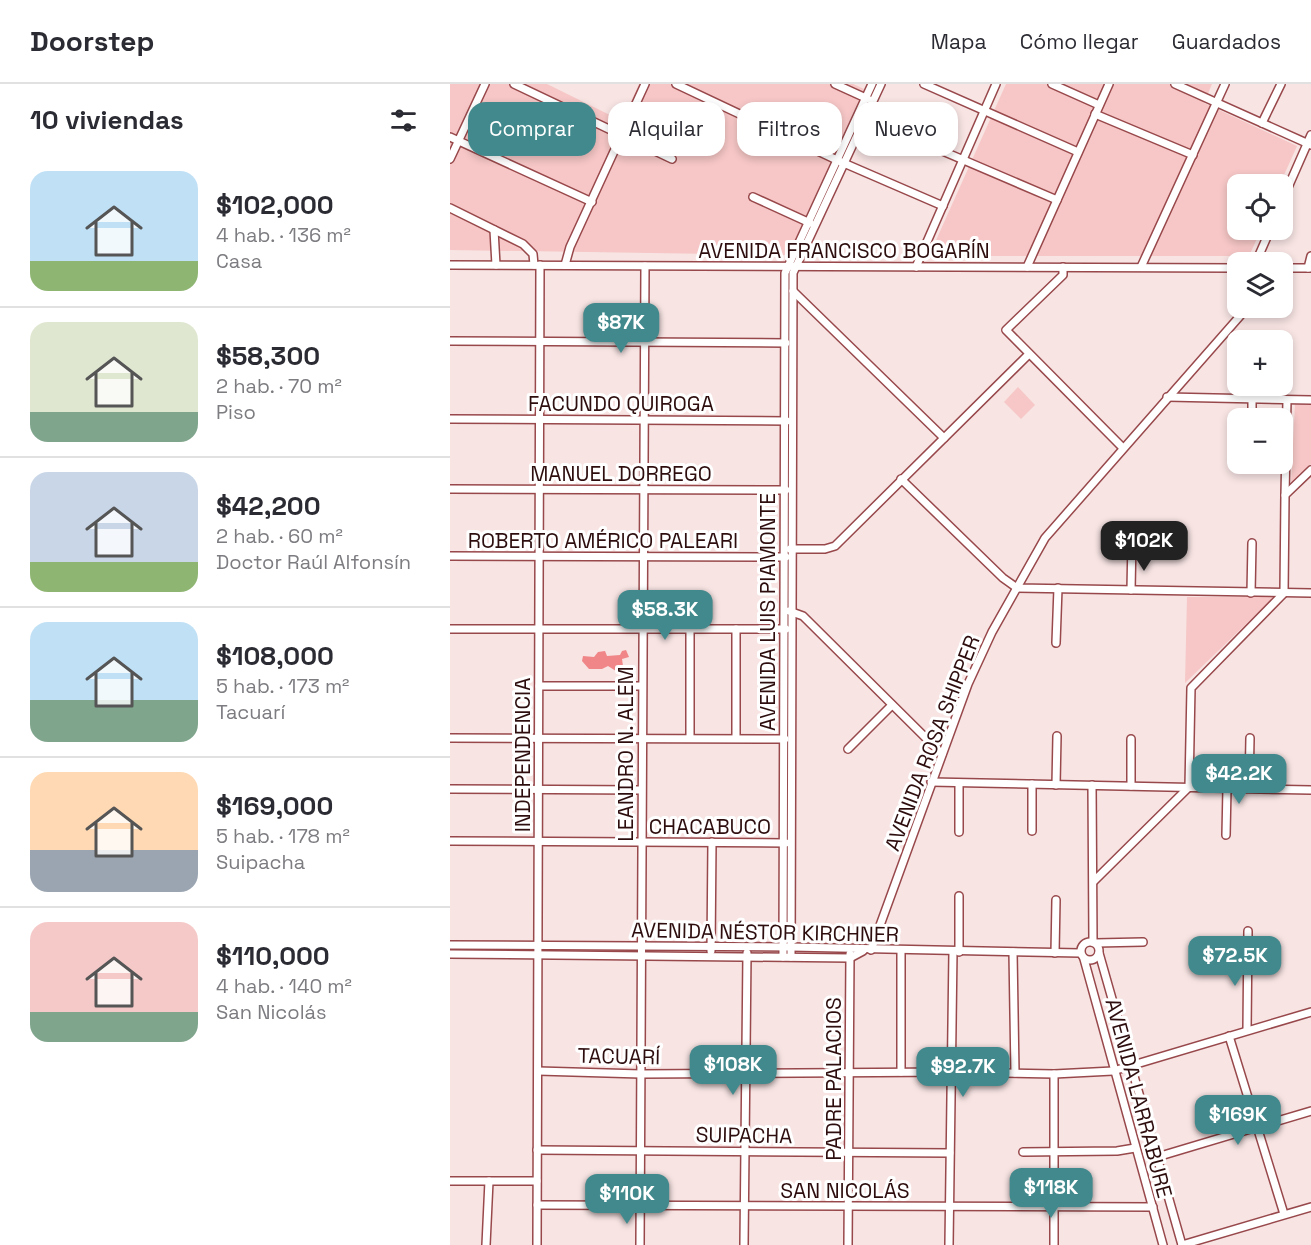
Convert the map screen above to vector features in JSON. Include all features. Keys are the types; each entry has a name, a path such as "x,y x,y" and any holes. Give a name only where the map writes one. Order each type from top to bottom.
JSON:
{"street":[{"path":"450,159 485,84"},
{"path":"514,84 608,128"},
{"path":"637,102 645,84"},
{"path":"676,84 842,162 943,206"},
{"path":"836,84 870,100"},
{"path":"870,100 872,84"},
{"path":"870,100 881,84"},
{"path":"924,84 1078,152"},
{"path":"916,267 996,84"},
{"path":"1052,84 1099,105"},
{"path":"1027,267 1109,84"},
{"path":"1175,84 1309,144"},
{"path":"1141,267 1225,84"},
{"path":"1262,123 1281,84"},
{"path":"1095,114 1193,155"},
{"path":"794,266 807,248 854,134"},
{"path":"1293,178 1311,135"},
{"path":"450,137 592,202"},
{"path":"565,265 570,247 613,156"},
{"path":"666,156 672,159"},
{"path":"956,156 1057,200"},
{"path":"786,266 795,254 842,162"},
{"path":"753,197 810,223"},
{"path":"450,208 528,247 537,265"},
{"path":"494,230 496,265"},
{"path":"1293,268 1310,268 1311,256"},
{"name":"AVENIDA FRANCISCO BOGARÍN","path":"450,265 1227,268"},
{"name":"INDEPENDENCIA","path":"537,265 540,341 537,1245"},
{"name":"LEANDRO N. ALEM","path":"640,1245 645,266"},
{"name":"AVENIDA LUIS PIAMONTE","path":"786,266 784,343 788,421 788,553 791,611 787,629"},
{"name":"AVENIDA LUIS PIAMONTE","path":"788,421 793,344 794,266"},
{"path":"1063,267 1063,275 1006,330 1123,448"},
{"path":"785,288 793,291 944,438"},
{"name":"AVENIDA ROSA SHIPPER","path":"868,950 985,646 1047,534 1238,318"},
{"path":"450,341 793,344"},
{"name":"ROBERTO AMÉRICO PALEARI","path":"450,556 788,553 835,546 1029,354"},
{"path":"1167,397 1311,400"},
{"path":"1252,399 1252,408"},
{"path":"1094,881 1189,787 1191,688 1284,593 1287,400"},
{"name":"FACUNDO QUIROGA","path":"450,419 788,421"},
{"path":"1285,495 1311,470"},
{"path":"902,479 1003,578 1017,588 1311,593"},
{"name":"MANUEL DORREGO","path":"450,489 788,490"},
{"path":"1131,590 1132,540"},
{"path":"1251,593 1252,543"},
{"name":"AVENIDA LUIS PIAMONTE","path":"787,957 782,947 787,739 787,629 783,610 788,553"},
{"path":"1056,643 1058,588"},
{"path":"783,610 803,616 942,754"},
{"path":"450,629 787,629"},
{"path":"690,629 690,738"},
{"path":"736,629 736,738"},
{"path":"539,686 642,686"},
{"path":"848,749 892,705"},
{"path":"1056,785 1057,736"},
{"path":"450,738 787,739"},
{"path":"1250,738 1250,788"},
{"path":"1131,739 1131,786"},
{"path":"931,782 1311,790"},
{"path":"959,783 959,832"},
{"path":"1032,784 1032,831"},
{"path":"1092,785 1094,943"},
{"path":"1226,835 1227,788"},
{"path":"450,789 641,790"},
{"name":"CHACABUCO","path":"450,841 786,843"},
{"path":"711,957 712,843"},
{"name":"AVENIDA LUIS PIAMONTE","path":"786,843 791,947 787,957"},
{"path":"949,1245 951,1072 959,896"},
{"path":"1055,953 1056,900"},
{"path":"1247,1030 1248,931"},
{"path":"1099,953 1094,960 1082,956 1083,945 1143,942"},
{"name":"AVENIDA LARRABURE","path":"1094,943 1099,953 1182,1245"},
{"name":"AVENIDA NÉSTOR KIRCHNER","path":"450,945 791,947 1055,953 1082,956"},
{"path":"744,1245 747,947"},
{"name":"PADRE PALACIOS","path":"848,1245 850,949"},
{"path":"450,954 850,958 868,950"},
{"path":"901,951 901,1072"},
{"path":"1013,952 1015,1073"},
{"name":"AVENIDA LARRABURE","path":"1082,956 1163,1245"},
{"name":"TACUARÍ","path":"538,1071 641,1074 951,1072 1054,1074 1113,1071 1311,1011"},
{"path":"1229,1036 1284,1214"},
{"path":"1054,1074 1054,1245"},
{"path":"1157,1157 1311,1110"},
{"path":"1023,1152 1054,1153 1135,1148"},
{"name":"SUIPACHA","path":"537,1150 950,1153"},
{"path":"450,1181 537,1181"},
{"path":"486,1245 489,1181"},
{"name":"SAN NICOLÁS","path":"537,1205 849,1208 1152,1207"},
{"path":"1182,1245 1311,1207"}],"shaded area":[{"path":"450,84 547,84 583,102 468,102 468,156 596,156 596,108 608,114 608,156 725,156 725,102 631,102 639,84 853,84 864,89 858,102 854,102 854,111 842,137 842,102 737,102 737,156 833,156 788,255 450,250"},
{"path":"1006,84 1212,84 1204,103 1297,146 1284,174 1227,174 1227,240 1256,240 1251,252 1227,252 1227,256 929,256"},
{"path":"1018,387 1035,405 1021,419 1004,402"},
{"path":"1295,404 1311,405 1311,464 1291,483"},
{"path":"1187,597 1274,597 1185,683"},
{"path":"626,650 629,657 622,659 623,666 616,671 608,666 602,669 589,669 582,661 583,656 594,657 598,652 605,651 607,656 620,655"}]}
